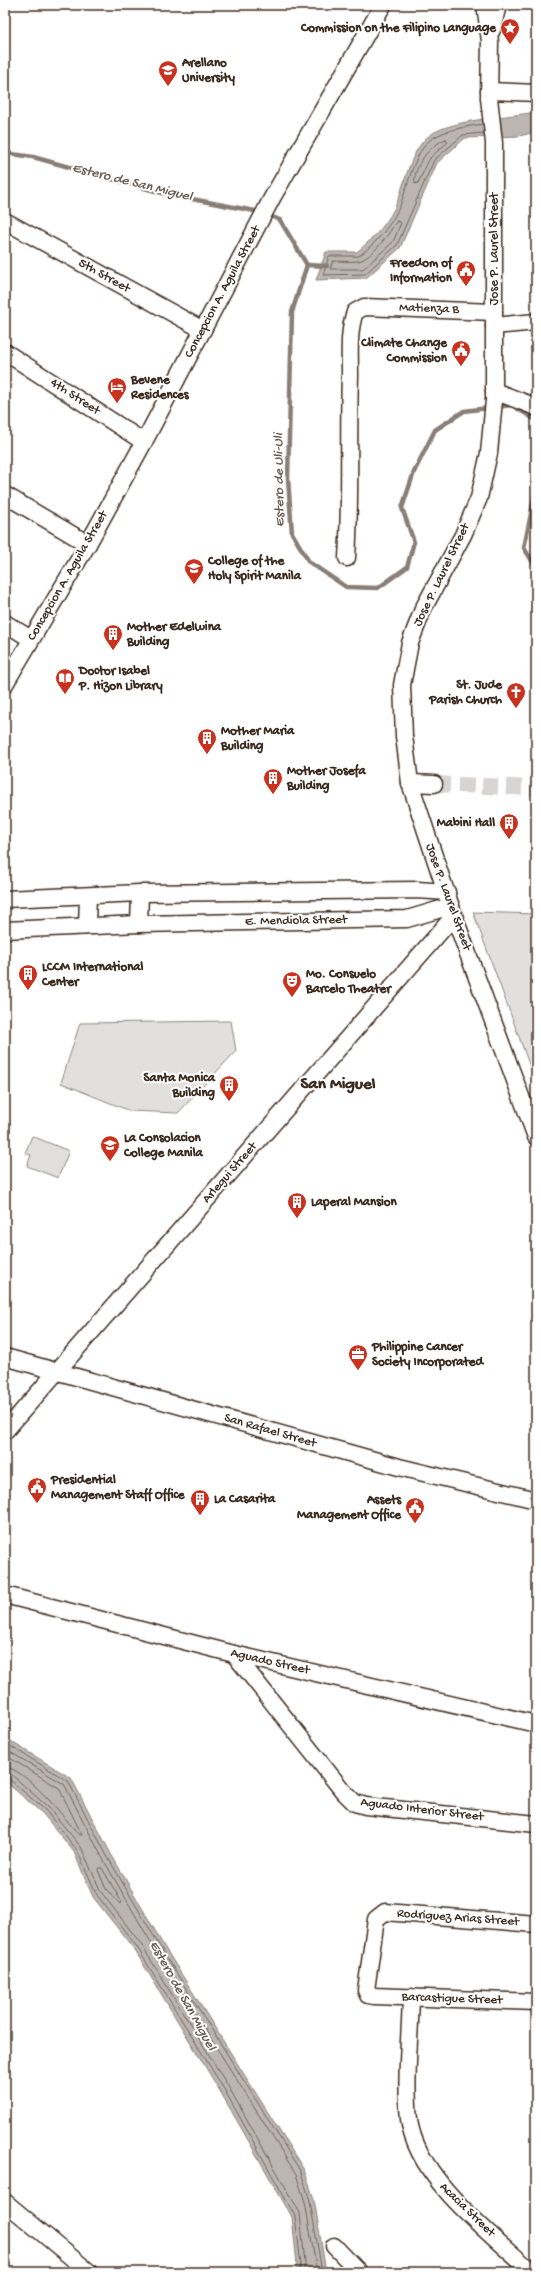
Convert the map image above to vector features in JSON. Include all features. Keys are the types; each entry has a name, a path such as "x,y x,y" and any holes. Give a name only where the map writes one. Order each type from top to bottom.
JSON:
{"street":[{"name":"Concepcion A. Aguila Street","path":"5,684 88,544 257,230 272,198 383,5"},
{"name":"Jose P. Laurel Street","path":"485,5 490,42 489,95 494,143 494,395 488,453 479,498 462,535 423,609 410,643 402,685 404,736 410,783 451,905 536,1137"},
{"name":"Jose P. Laurel Street","path":"490,42 498,5"},
{"path":"489,95 536,93"},
{"name":"5th Street","path":"5,221 203,330"},
{"name":"Matienza B","path":"347,558 350,518 349,398 351,337 355,312 364,307 536,322"},
{"name":"4th Street","path":"5,352 144,442"},
{"path":"494,395 536,407"},
{"path":"5,495 88,544"},
{"path":"5,623 31,639"},
{"path":"410,783 434,784"},
{"path":"5,899 140,893 409,890 451,905"},
{"path":"139,924 140,893"},
{"path":"88,896 88,926"},
{"name":"E. Mendiola Street","path":"5,930 139,924 407,919 451,905"},
{"name":"Arlegui Street","path":"5,1431 451,905"},
{"name":"San Rafael Street","path":"5,1357 398,1467 536,1500"},
{"name":"Aguado Street","path":"5,1595 234,1654 536,1724"},
{"name":"Aguado Interior Street","path":"234,1654 343,1791 355,1803 366,1806 536,1824"},
{"name":"Rodriguez Arias Street","path":"368,1994 366,1990 376,1919 380,1914 385,1912 536,1924"},
{"name":"Barcastigue Street","path":"368,1994 536,2002"},
{"name":"Acacia Street","path":"412,1997 408,2091 409,2120 419,2154 440,2185 532,2272"},
{"path":"5,2202 89,2272"},
{"path":"334,2246 359,2272"}],"shaded area":[{"path":"473,912 536,914 536,1083"},
{"path":"231,1021 236,1051 178,1113 130,1111 61,1083 80,1023"},
{"path":"32,1136 69,1151 58,1178 27,1166 31,1155 25,1153"}],"water":[{"path":"536,109 536,132 519,136 465,138 437,163 400,248 366,278 316,280 326,252 357,252 382,227 398,200 412,159 423,142 430,135 451,126 492,118 530,113"},
{"name":"Estero de San Miguel","path":"5,1738 71,1778 111,1854 165,1948 304,2170 314,2199 326,2272 295,2272 297,2264 292,2217 220,2091 134,1949 93,1897 74,1852 43,1814 5,1781"}],"waterway":[{"name":"Estero de Uli-Uli","path":"5,153 33,157 166,194 260,212 280,220 307,265 292,312 288,479 292,533 309,562 346,587 378,588 407,567 414,542 402,508 414,472 435,430 464,411 512,405 536,420"},
{"path":"307,265 327,266"},
{"name":"Estero de Uli-Uli","path":"536,489 524,548 536,567"}],"tunnel":[{"path":"434,784 536,788"}],"place":[{"name":"Commission on the Filipino Language","path":"510,45"},
{"name":"Arellano University","path":"168,87"},
{"name":"Freedom of Information","path":"466,287"},
{"name":"Climate Change Commission","path":"461,367"},
{"name":"Bevene Residences","path":"117,404"},
{"name":"College of the Holy Spirit Manila","path":"194,585"},
{"name":"Mother Edelwina Building","path":"113,651"},
{"name":"Doctor Isabel P. Hizon Library","path":"65,695"},
{"name":"St. Jude Parish Church","path":"516,709"},
{"name":"Mother Maria Building","path":"207,755"},
{"name":"Mother Josefa Building","path":"273,795"},
{"name":"Mabini Hall","path":"509,840"},
{"name":"LCCM International Center","path":"28,991"},
{"name":"Mo. Consuelo Barcelo Theater","path":"292,998"},
{"name":"Santa Monica Building","path":"229,1102"},
{"name":"La Consolacion College Manila","path":"110,1162"},
{"name":"Laperal Mansion","path":"297,1219"},
{"name":"Philippine Cancer Society Incorporated","path":"358,1371"},
{"name":"Presidential Management Staff Office","path":"37,1504"},
{"name":"La Casarita","path":"200,1516"},
{"name":"Assets Management Office","path":"415,1524"}],"district":[{"name":"San Miguel","path":"338,1085"}]}
